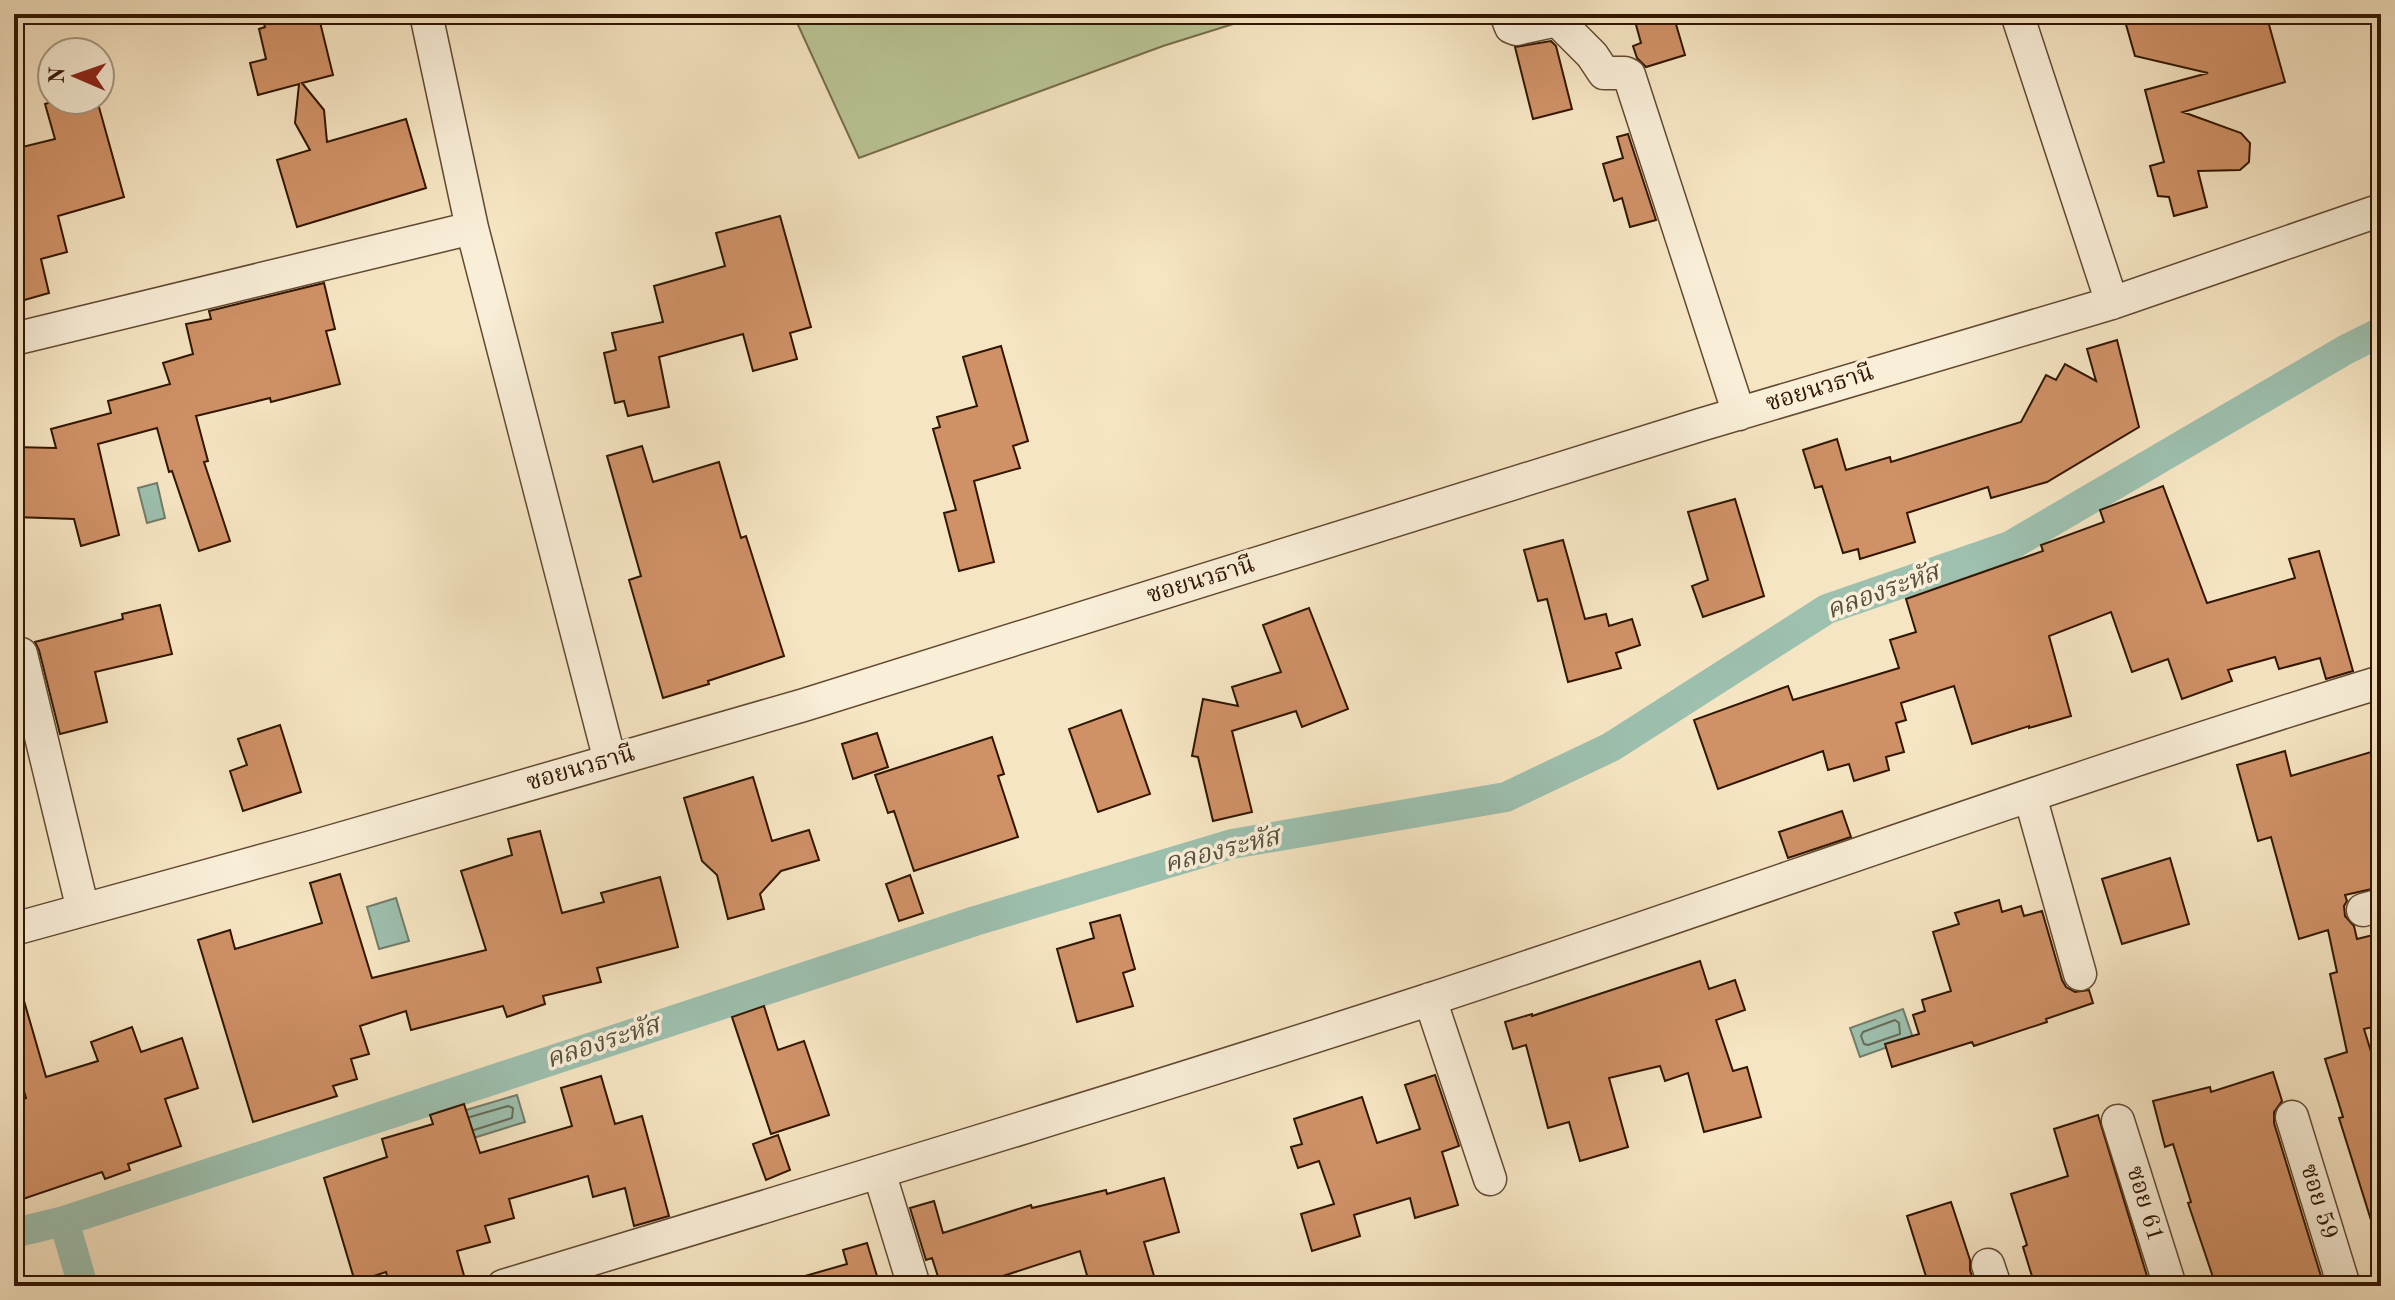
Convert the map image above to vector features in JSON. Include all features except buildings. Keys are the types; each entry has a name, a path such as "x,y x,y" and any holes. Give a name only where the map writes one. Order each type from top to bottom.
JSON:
{"street":[{"path":"426,14 472,228 610,761"},
{"path":"1506,14 1511,27 1516,29 1557,20 1592,55 1604,73 1629,75 1739,414"},
{"path":"2017,14 2112,303"},
{"name":"ซอยนวธานี","path":"14,929 820,700 1739,414 2112,303 2381,210"},
{"path":"14,339 472,228"},
{"path":"21,654 83,910"},
{"path":"503,1286 1430,999 2237,726 2381,682"},
{"path":"2030,796 2080,974"},
{"path":"1430,999 1490,1179"},
{"name":"ซอย 59","path":"2292,1117 2344,1286"},
{"name":"ซอย 61","path":"2118,1121 2170,1286"},
{"path":"879,1172 914,1286"}],"shaded area":[{"path":"793,14 1265,14 1163,46 859,158"}],"water":[{"path":"157,483 165,518 147,523 138,488"},
{"path":"396,898 409,941 379,949 367,907"},
{"path":"1903,1009 1913,1038 1860,1057 1850,1028"},
{"path":"517,1095 525,1122 464,1141 456,1113"}],"waterway":[{"name":"คลองระหัส","path":"83,1286 64,1221 975,921 1232,844 1506,797 1611,747 1827,609 2010,546 2381,332"},
{"path":"14,1233 64,1221"}]}
